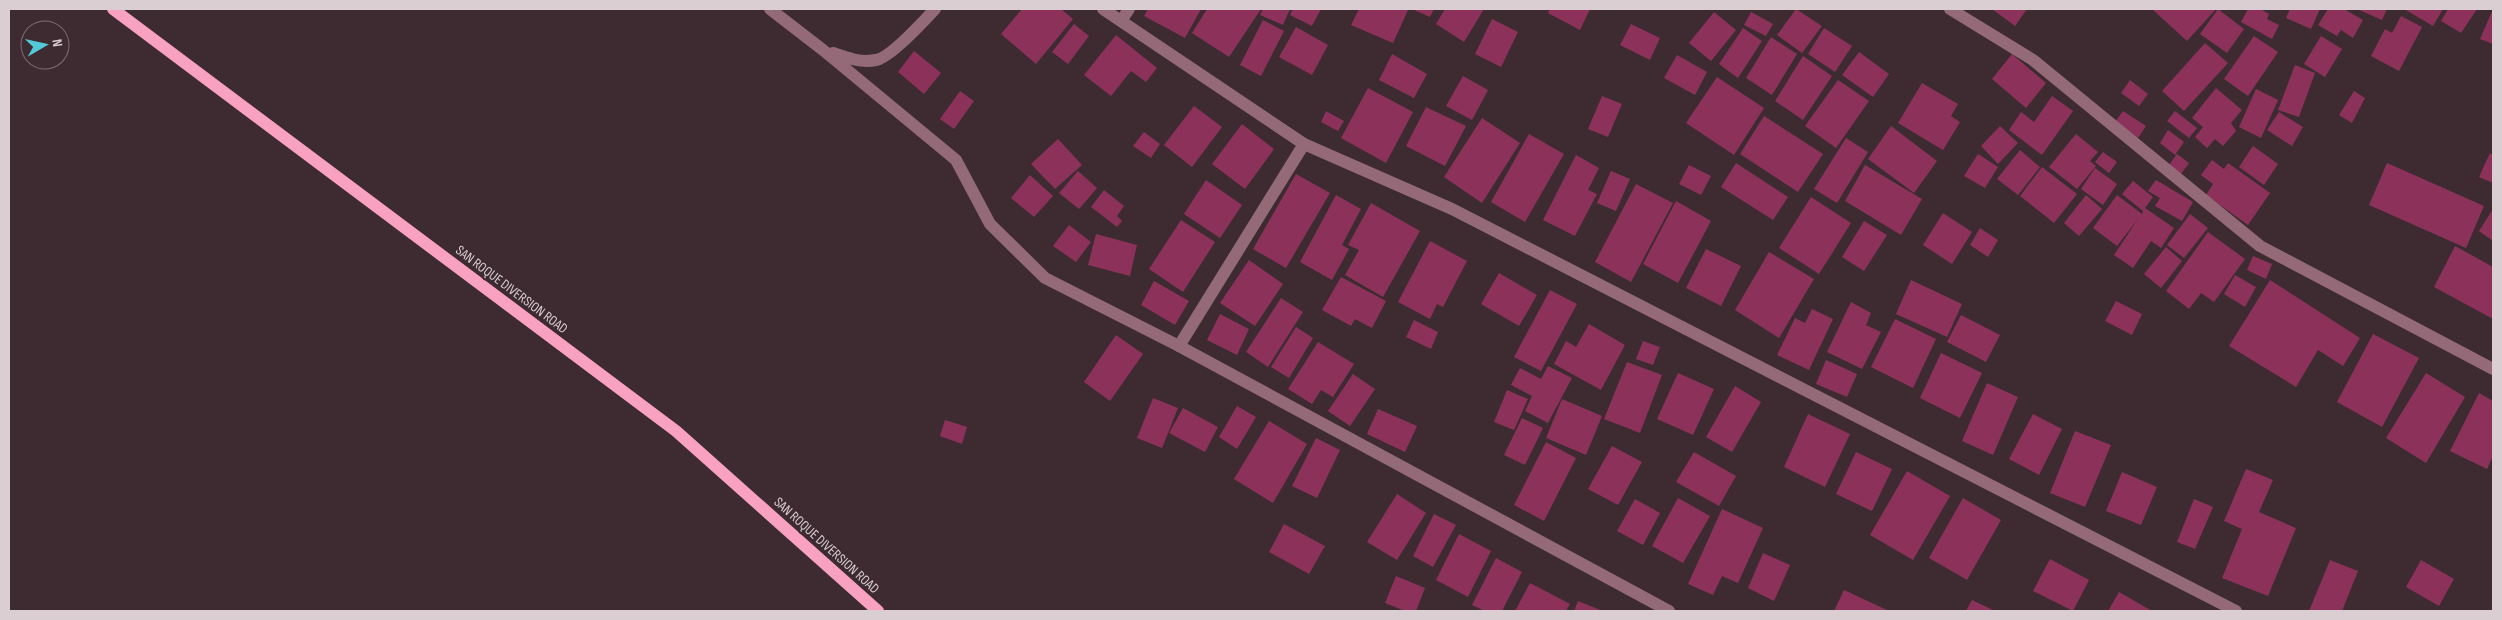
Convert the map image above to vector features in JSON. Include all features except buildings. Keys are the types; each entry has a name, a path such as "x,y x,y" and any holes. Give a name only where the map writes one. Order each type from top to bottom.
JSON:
{"main road":[{"name":"SAN ROQUE DIVERSION ROAD","path":"113,9 676,431 878,611"}],"street":[{"path":"770,9 823,50 956,160 990,224 1044,278 1179,346 1669,611"},
{"path":"823,50 851,60 877,60 902,43 935,9"},
{"path":"1103,9 1304,144 1452,209 2236,611"},
{"path":"1121,21 1129,9"},
{"path":"1950,9 2033,60 2260,246 2493,369"},
{"path":"1179,346 1304,144"}]}
